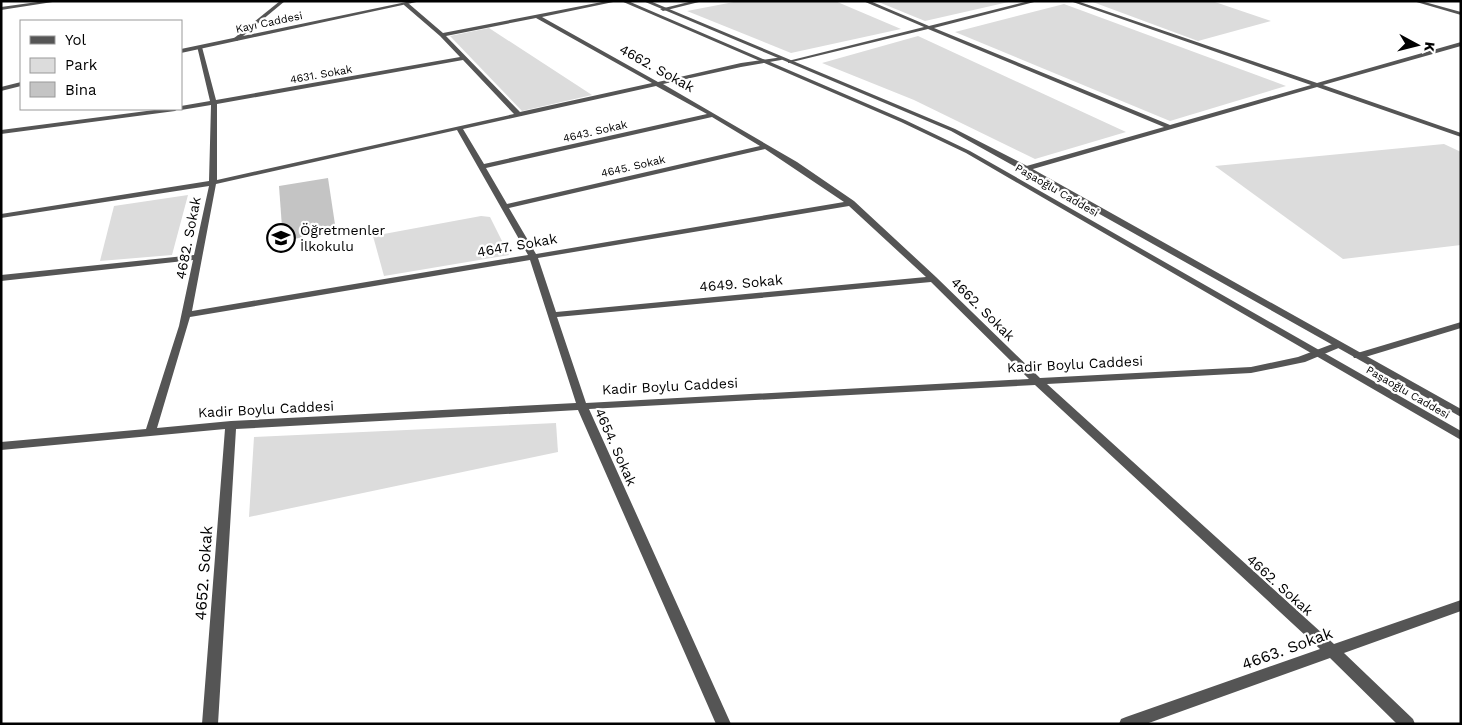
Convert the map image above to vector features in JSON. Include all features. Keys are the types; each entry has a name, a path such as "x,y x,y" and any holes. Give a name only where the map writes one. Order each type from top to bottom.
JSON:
{"street":[{"path":"1,9 57,1"},
{"path":"235,40 283,1"},
{"name":"Kayı Caddesi","path":"182,51 419,1"},
{"path":"442,35 616,1"},
{"name":"Paşaoğlu Caddesi","path":"623,1 904,121 968,152 1461,436"},
{"name":"Paşaoğlu Caddesi","path":"646,1 952,130 1026,169 1461,414"},
{"path":"664,9 701,1"},
{"path":"865,1 1171,128"},
{"path":"790,62 1036,1"},
{"path":"1072,1 1461,135"},
{"path":"1415,1 1461,14"},
{"path":"406,4 442,35 519,115"},
{"name":"4662. Sokak","path":"538,17 712,115 766,147 851,202 933,279 1037,382 1331,650 1408,724"},
{"path":"1026,169 1461,44"},
{"name":"4682. Sokak","path":"151,431 187,315 213,183 214,104 198,47"},
{"name":"4631. Sokak","path":"182,108 214,104 464,58"},
{"path":"1,216 213,183 781,58"},
{"path":"1,89 20,84"},
{"path":"1,132 167,110"},
{"name":"4643. Sokak","path":"481,167 712,115"},
{"name":"4654. Sokak","path":"458,128 533,256 582,406 724,724"},
{"name":"4645. Sokak","path":"505,207 766,147"},
{"name":"4647. Sokak","path":"187,315 851,202"},
{"path":"1,278 199,257"},
{"name":"4649. Sokak","path":"552,315 933,279"},
{"path":"1358,356 1461,324"},
{"name":"Kadir Boylu Caddesi","path":"1,446 151,431 231,426 1251,370 1282,366 1319,354 1338,345"},
{"name":"4652. Sokak","path":"210,724 231,426"},
{"name":"4663. Sokak","path":"1126,724 1461,604"}],"green space":[{"path":"739,1 835,1 901,29 791,53 687,11"},
{"path":"876,1 1013,1 925,21"},
{"path":"1090,1 1212,1 1271,21 1198,41"},
{"path":"1064,4 1286,86 1170,121 955,32"},
{"path":"489,28 592,95 522,111 450,36"},
{"path":"918,36 1126,132 1035,159 914,100 822,63"},
{"path":"1444,144 1461,152 1461,245 1343,259 1215,166"},
{"path":"188,195 172,255 100,261 114,206"},
{"path":"481,216 490,217 509,255 384,276 373,236"},
{"path":"556,423 558,452 249,517 254,437"}],"building":[{"path":"328,178 336,231 283,241 279,186"}],"place":[{"name":"Öğretmenler İlkokulu","path":"281,238"}]}
